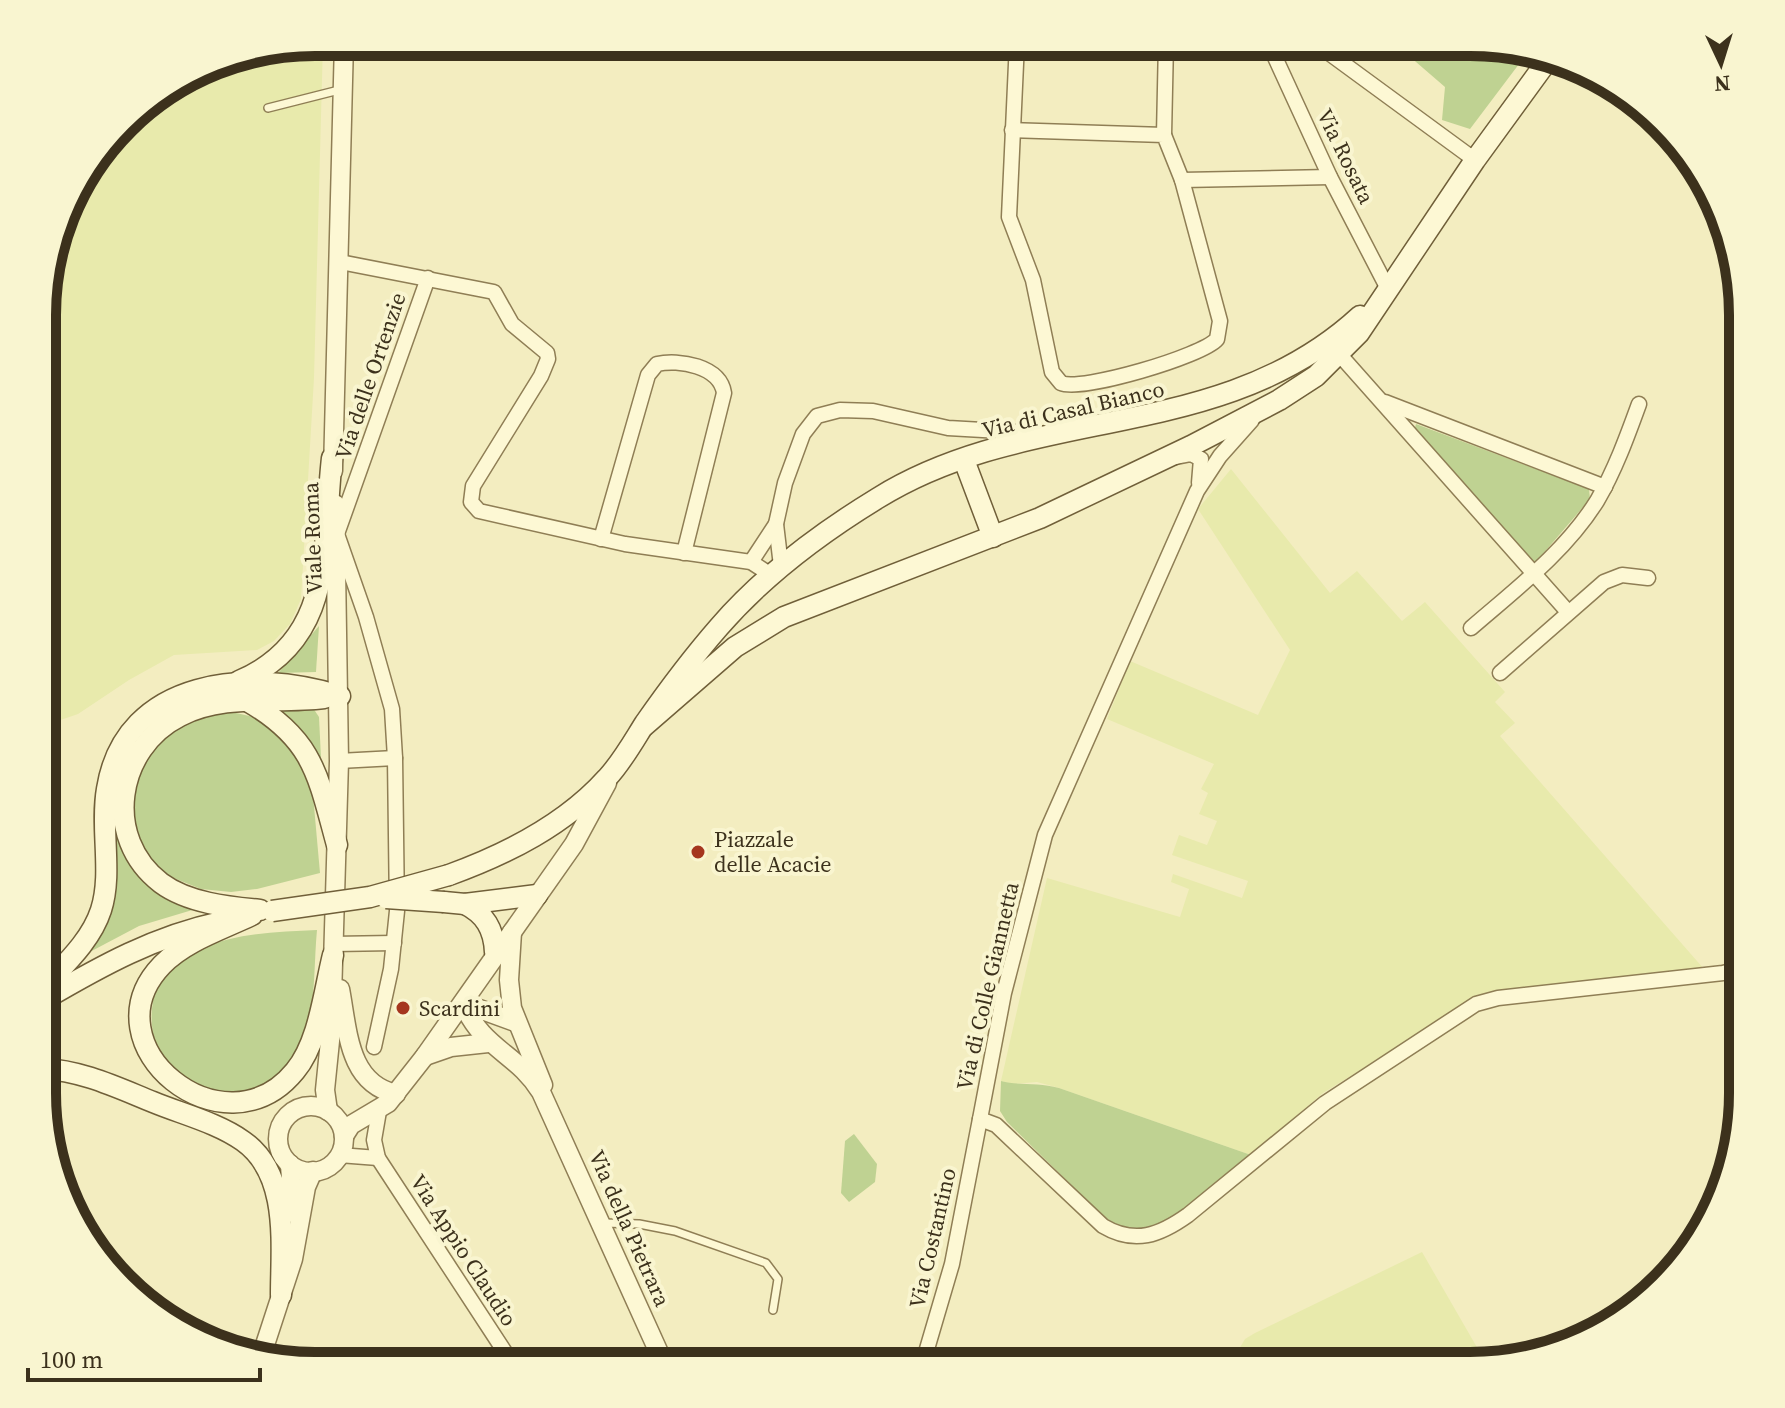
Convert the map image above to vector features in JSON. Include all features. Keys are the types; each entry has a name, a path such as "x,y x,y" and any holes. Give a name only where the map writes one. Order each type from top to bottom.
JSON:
{"main road":[{"name":"Via di Casal Bianco","path":"644,726 735,647 784,617 993,537 1164,459 1297,390 1340,355 1543,67"},
{"name":"Via di Casal Bianco","path":"370,897 449,875 495,857 541,833 589,796 615,769 682,670 776,570 883,494 964,460 1039,437 1175,410 1252,386 1325,345 1387,287"},
{"path":"57,972 85,939 102,907 105,804 110,772 122,743 142,718 163,702 197,690 234,683 260,672 280,658 310,617 319,580 332,458"},
{"path":"964,460 993,537"},
{"path":"234,683 307,687 340,696"},
{"path":"262,913 201,900 162,883 137,856 124,816 128,772 151,735 191,711 220,703 340,696"},
{"path":"249,702 285,725 303,747 321,789 337,845"},
{"path":"57,993 153,941 262,913 370,897 454,903 537,895"},
{"path":"454,903 481,915 491,927 495,952"},
{"path":"262,913 171,957 158,969 147,990 141,1022 146,1046 160,1072 184,1090 213,1100 245,1100 266,1094 288,1079 307,1050 333,950"},
{"path":"57,1071 74,1073 124,1090 214,1127 248,1145 267,1169 277,1198 281,1295"}],"street":[{"name":"Viale Roma","path":"330,1112 325,1090 331,1031 340,696 337,534 332,458 344,56"},
{"path":"1015,57 1010,223 1033,280 1052,372 1061,383 1074,387 1199,352 1217,339 1220,321 1182,180 1164,135 1166,57"},
{"name":"Via Rosata","path":"1275,57 1330,177 1387,287"},
{"path":"1334,57 1475,160"},
{"path":"1012,130 1164,135"},
{"path":"1182,180 1330,177"},
{"path":"340,262 494,292 512,324 548,357 541,376 473,486 472,505 484,513 601,539 751,562 776,570 776,524 793,458 807,427 823,413 873,411 948,428 1018,432 1039,437"},
{"name":"Via delle Ortenzie","path":"337,534 428,278"},
{"path":"1340,355 1568,612"},
{"path":"601,539 648,375 657,364 675,362 713,374 720,380 724,393 684,553"},
{"path":"1380,400 1605,487"},
{"path":"1471,628 1534,573 1574,532 1605,487 1639,404"},
{"name":"Via di Colle Giannetta","path":"1260,410 1220,456 1197,491 1052,814 1004,993 980,1119 996,1125 1103,1226 1126,1236 1147,1237 1162,1232 1188,1215 1348,1087 1476,1004 1498,998 1728,972"},
{"name":"Via di Colle Giannetta","path":"1164,459 1191,454 1201,459 1197,491"},
{"path":"751,562 776,524"},
{"path":"337,534 366,617 392,709 399,862 394,943 374,1047"},
{"path":"1500,673 1609,579 1622,575 1648,578"},
{"path":"339,761 395,758"},
{"path":"290,1164 313,1171 323,1169 339,1155 344,1136 351,1125 379,1111 396,1094 574,844 615,769"},
{"path":"512,932 509,980 515,1022 533,1054 551,1111"},
{"path":"394,943 333,950 357,1067 378,1090 396,1094"},
{"path":"463,1003 515,1022"},
{"path":"463,1003 488,1043 530,1076 551,1111"},
{"name":"Viale Roma","path":"300,1107 312,1088 331,1031"},
{"path":"425,1056 451,1047 488,1043"},
{"path":"281,1295 292,1228 290,1164 280,1150 278,1133 286,1117 300,1107 315,1106 330,1112 368,1107 396,1094"},
{"path":"339,1155 378,1158 374,1140 379,1111"},
{"name":"Via della Pietrara","path":"551,1111 659,1351"},
{"path":"330,1112 344,1136"},
{"name":"Via Costantino","path":"926,1352 952,1264 980,1119"},
{"name":"Via Appio Claudio","path":"378,1158 504,1351"},
{"path":"264,1347 313,1171"}],"lane":[{"path":"268,108 344,89"},
{"path":"603,1223 663,1228 770,1265 779,1285 773,1310"}],"green space":[{"path":"323,56 314,378 301,599 290,624 274,641 257,650 174,655 78,714 57,721 56,315 58,281 76,216 110,157 144,120 171,100 232,70 281,58"},
{"path":"1410,57 1487,57 1521,61 1470,129 1442,120 1445,87"},
{"path":"1416,424 1589,489 1590,499 1536,562 1527,562 1414,431"},
{"path":"1231,469 1330,593 1357,571 1402,621 1425,602 1505,692 1495,702 1515,723 1500,736 1704,969 1484,994 1323,1093 1251,1155 1059,1088 1037,1082 1013,1084 1001,1081 1047,878 1180,917 1189,889 1171,882 1173,874 1242,898 1248,881 1172,855 1179,835 1207,845 1217,821 1199,814 1208,793 1201,789 1214,764 1107,719 1130,661 1258,715 1290,650 1198,509"},
{"path":"319,626 316,672 278,673"},
{"path":"313,708 319,717 321,758 277,710"},
{"path":"223,710 262,719 306,768 313,795 320,873 257,889 231,892 201,889 166,875 144,853 129,817 135,771 180,721"},
{"path":"113,808 121,844 199,908 139,926 86,954"},
{"path":"317,930 311,1015 302,1047 286,1072 276,1080 251,1089 230,1092 211,1090 192,1083 164,1059 152,1023 155,987 163,974 191,954 230,939"},
{"path":"1001,1081 1059,1088 1251,1155 1169,1223 1147,1233 1113,1226 1007,1122 1000,1111"},
{"path":"854,1134 877,1164 875,1182 849,1202 841,1193 845,1141"},
{"path":"1422,1252 1479,1351 1237,1352 1245,1339"}],"place":[{"name":"Piazzale delle Acacie","path":"698,852"},
{"name":"Scardini","path":"403,1008"}]}
